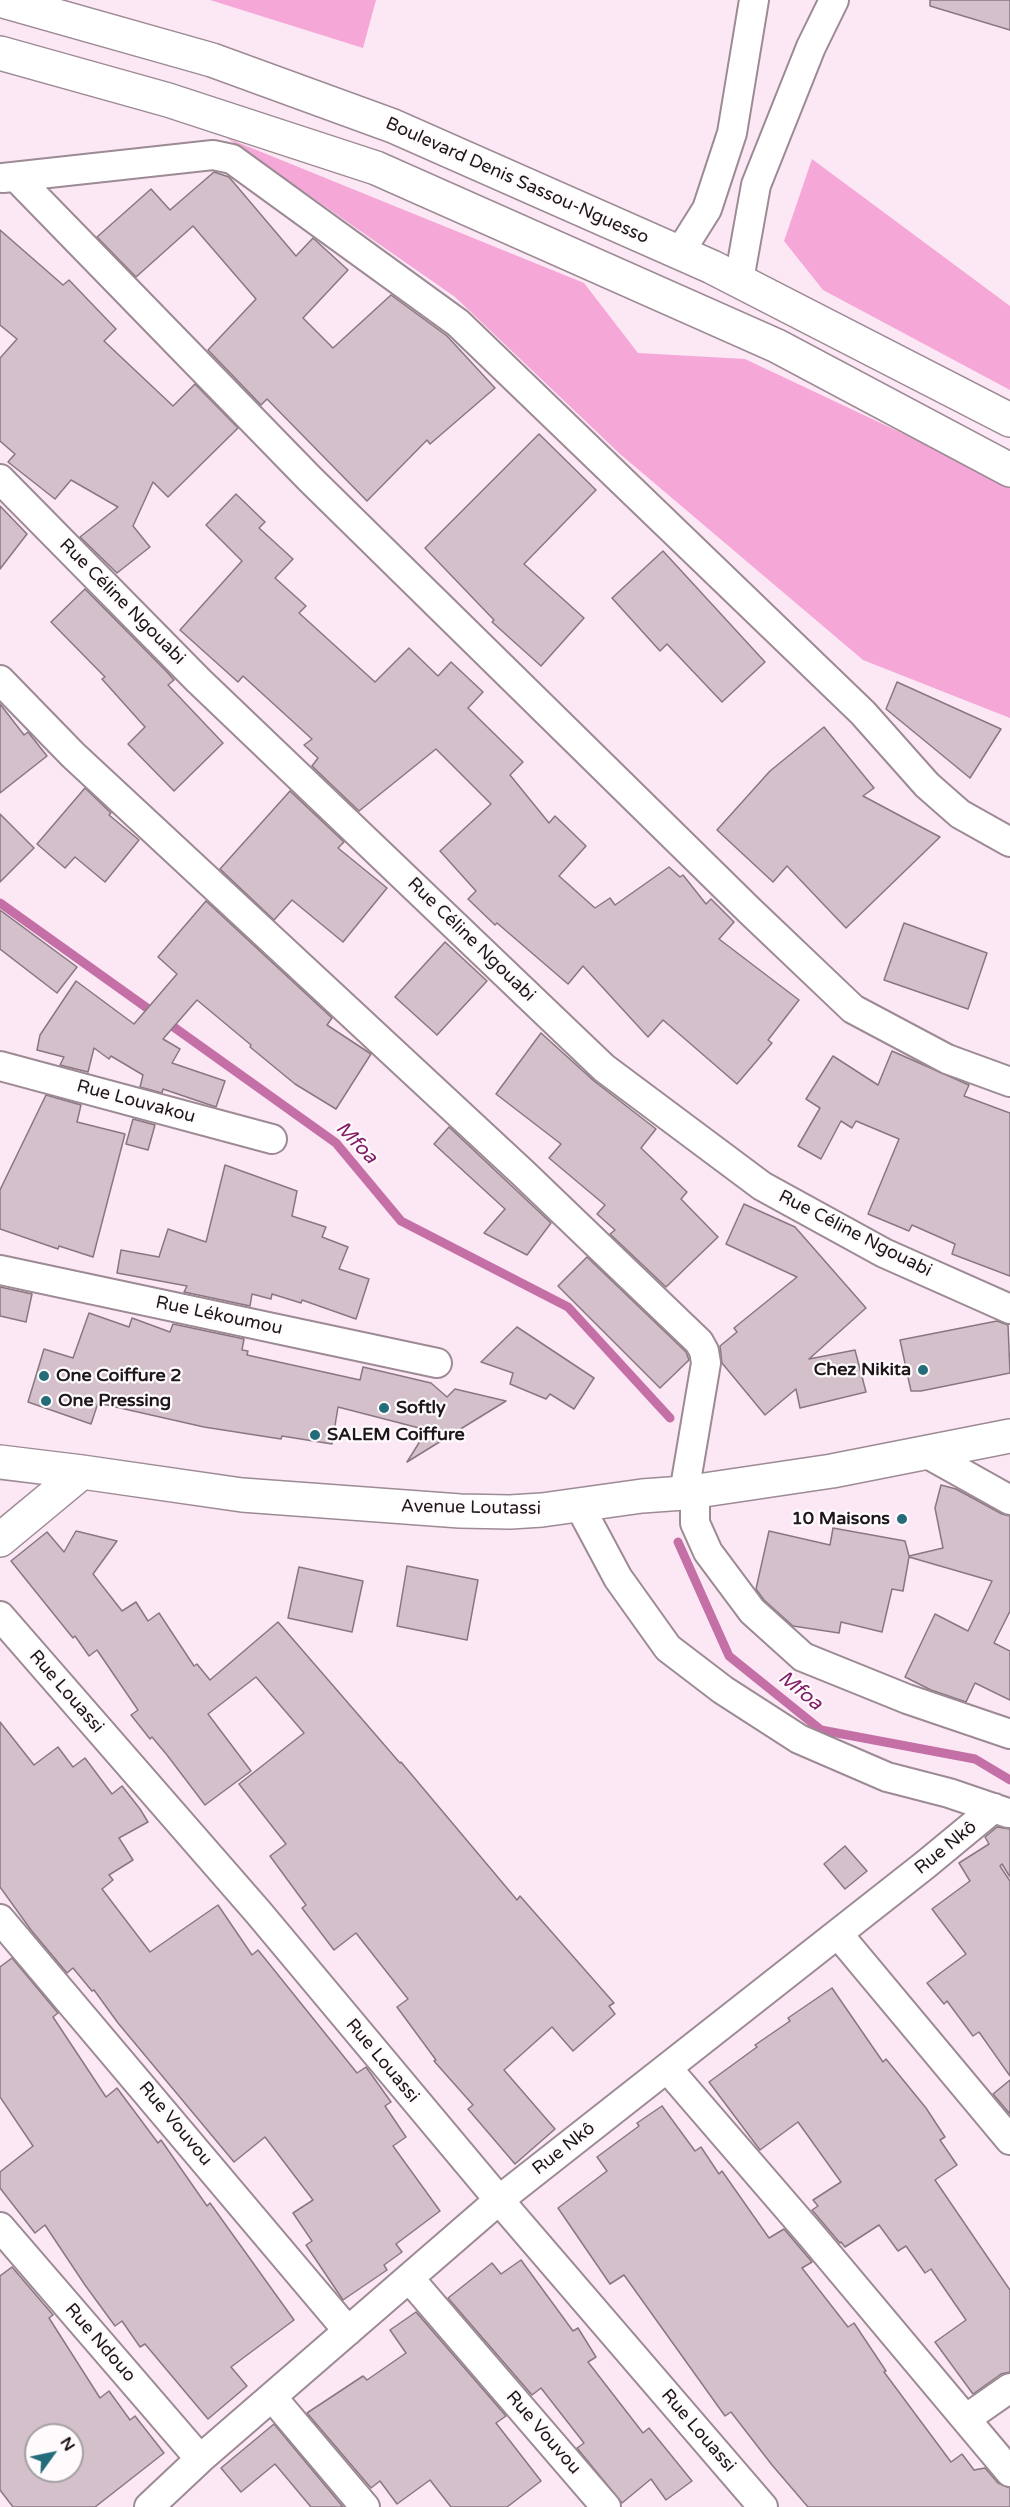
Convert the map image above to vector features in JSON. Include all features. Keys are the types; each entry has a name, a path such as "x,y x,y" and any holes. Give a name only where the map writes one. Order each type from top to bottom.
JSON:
{"main road":[{"name":"Boulevard Denis Sassou-Nguesso","path":"0,0 212,60 393,126 681,252 1010,420"},
{"path":"0,53 168,100 376,168 777,346 1010,470"},
{"path":"688,308 726,274"},
{"name":"Avenue Loutassi","path":"0,1462 242,1495 448,1511 510,1512 690,1492 832,1471 1010,1436"},
{"path":"0,1540 82,1472"}],"street":[{"path":"681,252 707,209 732,132 754,0"},
{"path":"726,274 756,185 811,47 834,0"},
{"path":"8,177 213,155 232,159 458,323 863,713 927,785 960,814 1010,842"},
{"path":"8,177 310,479 750,911 853,1009 947,1059 1010,1082"},
{"name":"Rue Céline Ngouabi","path":"0,479 198,680 604,1068 762,1186 884,1253 1010,1309"},
{"path":"0,680 73,755 524,1174 699,1342 704,1351 706,1363 690,1492 695,1523 708,1552 752,1611 802,1657 907,1700 1010,1734"},
{"name":"Rue Louvakou","path":"0,1066 272,1139"},
{"name":"Rue Lékoumou","path":"0,1270 437,1363"},
{"path":"926,1453 1010,1500"},
{"path":"579,1506 618,1578 668,1648 723,1690 809,1743 887,1777 949,1793 1002,1811"},
{"name":"Rue Louassi","path":"0,1616 258,1912 499,2200 763,2507"},
{"name":"Rue Nkô","path":"149,2507 200,2459 499,2200 838,1934 1002,1811"},
{"name":"Rue Vouvou","path":"0,1919 348,2331"},
{"path":"838,1934 1010,2140"},
{"path":"667,2068 967,2418 1010,2472"},
{"name":"Rue Ndouo","path":"0,2227 200,2459"},
{"name":"Rue Vouvou","path":"409,2278 606,2507"},
{"path":"967,2418 1010,2388"},
{"path":"272,2397 365,2507"}],"shaded area":[{"path":"210,0 376,0 363,48"},
{"path":"227,138 584,283 638,353 745,359 1010,484 1010,718 863,660 620,454 455,297"},
{"path":"812,159 1010,306 1010,390 823,290 784,241"}],"building":[{"path":"930,0 1010,0 1010,30 930,6"},
{"path":"214,172 229,177 296,256 313,238 348,270 303,318 333,348 391,295 447,336 495,388 430,444 427,440 367,501 267,399 261,405 208,350 256,299 193,226 136,277 97,237 151,189 170,210"},
{"path":"0,230 63,285 69,280 116,329 104,341 173,406 195,384 238,428 168,497 153,482 133,526 150,547 117,573 80,537 118,507 71,480 55,499 8,462 15,454 0,441 0,358 17,339 0,325"},
{"path":"539,434 596,490 524,564 584,618 541,666 492,622 494,620 425,548"},
{"path":"236,494 265,522 259,528 293,559 275,578 306,606 299,613 375,682 409,648 438,676 451,662 483,692 468,708 523,762 510,775 549,823 555,816 586,846 559,876 595,908 610,898 615,905 669,867 680,877 683,875 706,904 711,899 734,922 719,939 799,1000 768,1040 772,1043 737,1084 663,1020 648,1037 583,966 568,984 497,923 495,925 468,899 476,891 440,851 491,804 436,749 359,811 312,766 318,758 304,745 312,739 243,676 238,682 180,630 242,561 206,525"},
{"path":"0,506 27,534 0,569"},
{"path":"663,551 765,662 722,702 667,644 660,651 612,598"},
{"path":"85,589 167,672 174,680 168,685 223,743 174,791 128,744 145,727 102,679 105,677 51,622"},
{"path":"897,682 1001,729 970,778 886,709"},
{"path":"0,704 24,735 28,732 47,756 0,793"},
{"path":"824,727 874,788 863,796 940,837 846,928 787,866 773,882 717,830 770,771"},
{"path":"85,788 111,813 109,815 139,840 105,882 75,857 65,868 37,844"},
{"path":"290,791 344,842 338,848 387,888 343,942 292,900 274,920 220,869"},
{"path":"0,814 34,848 0,882"},
{"path":"206,901 332,1018 327,1025 371,1054 336,1109 295,1084 197,1000 163,1039 180,1049 172,1063 225,1081 216,1107 163,1089 162,1093 140,1087 143,1075 111,1056 109,1059 94,1048 88,1072 60,1065 64,1057 37,1050 40,1035 76,981 134,1024 177,974 158,957"},
{"path":"0,910 77,967 57,993 0,949"},
{"path":"904,923 987,953 968,1009 884,980"},
{"path":"445,942 487,981 437,1035 395,997"},
{"path":"541,1033 594,1081 656,1129 641,1148 687,1192 681,1199 718,1237 666,1287 610,1234 615,1230 597,1214 605,1205 549,1158 561,1144 496,1094"},
{"path":"892,1051 969,1085 964,1096 1010,1113 1010,1276 952,1254 955,1244 912,1225 909,1231 868,1214 899,1139 856,1121 852,1128 841,1121 821,1159 798,1146 820,1108 806,1099 833,1056 878,1085"},
{"path":"46,1095 81,1105 77,1122 125,1134 93,1257 59,1246 58,1249 0,1229 0,1190"},
{"path":"133,1119 155,1125 148,1150 126,1144"},
{"path":"449,1127 551,1223 527,1255 484,1233 505,1209 434,1144"},
{"path":"225,1165 297,1191 292,1216 326,1227 322,1237 348,1247 339,1269 369,1279 356,1319 302,1300 301,1303 272,1294 271,1299 252,1294 250,1306 184,1292 187,1286 117,1273 121,1250 159,1257 168,1229 206,1242"},
{"path":"744,1204 795,1227 866,1308 809,1359 855,1350 866,1392 800,1408 796,1389 765,1415 722,1363 720,1346 737,1332 734,1328 797,1277 726,1244"},
{"path":"587,1257 686,1352 689,1360 660,1388 558,1286"},
{"path":"0,1287 32,1294 26,1322 0,1316"},
{"path":"89,1313 129,1327 132,1318 170,1332 173,1324 244,1339 242,1350 248,1351 247,1355 360,1380 363,1367 431,1383 447,1397 455,1389 506,1401 407,1462 427,1430 338,1407 332,1444 204,1427 98,1403 91,1424 28,1402 44,1349 73,1358"},
{"path":"997,1321 1008,1325 1010,1373 911,1391 900,1340"},
{"path":"517,1327 594,1378 574,1409 550,1394 546,1399 510,1384 513,1373 481,1362"},
{"path":"941,1485 956,1489 1010,1516 1010,1611 994,1643 1010,1651 1010,1700 975,1683 966,1702 931,1690 905,1677 935,1614 968,1631 992,1581 909,1557 903,1591 892,1589 882,1632 841,1622 839,1633 793,1626 764,1600 756,1589 769,1531 830,1545 833,1528 905,1541 909,1556 943,1548 935,1508"},
{"path":"76,1531 117,1541 93,1574 122,1611 136,1602 148,1621 159,1613 194,1666 197,1664 210,1680 278,1622 401,1762 517,1900 520,1896 614,2003 609,2006 615,2014 573,2051 552,2027 504,2070 555,2129 515,2164 468,2109 473,2105 434,2061 436,2060 397,2007 408,1999 356,1933 334,1950 302,1908 306,1905 270,1856 286,1844 239,1784 304,1733 256,1677 208,1714 251,1771 205,1805 167,1755 152,1737 150,1739 131,1715 138,1710 97,1650 89,1656 75,1636 73,1638 11,1561 47,1532 64,1552"},
{"path":"407,1566 478,1580 467,1640 397,1626"},
{"path":"299,1567 363,1581 352,1632 288,1618"},
{"path":"0,1722 34,1765 58,1747 73,1767 85,1758 112,1794 122,1786 140,1809 148,1822 119,1838 133,1860 109,1875 113,1880 102,1889 150,1952 218,1905 252,1955 258,1950 357,2073 366,2067 391,2102 385,2106 406,2137 393,2146 440,2211 396,2244 402,2252 384,2265 387,2270 343,2300 306,2245 312,2241 293,2213 313,2200 265,2137 234,2162 118,2023 94,1990 92,1991 73,1968 67,1973 31,1930 0,1887"},
{"path":"997,1827 1010,1829 1010,1877 1002,1864 1000,1866 1010,1881 1010,2076 979,2032 973,2036 947,2001 944,2004 927,1983 966,1954 932,1909 970,1881 959,1863 989,1844 985,1837"},
{"path":"845,1846 867,1871 845,1889 824,1864"},
{"path":"12,1958 58,2013 53,2017 106,2097 117,2088 158,2143 161,2140 207,2206 210,2203 294,2320 231,2367 247,2386 208,2419 145,2344 140,2347 122,2321 115,2326 45,2225 35,2233 0,2188 0,2172 33,2146 0,2097 0,1967"},
{"path":"832,1988 883,2062 886,2059 926,2108 945,2137 940,2140 957,2165 935,2180 1010,2290 1010,2372 1001,2374 973,2394 935,2342 966,2320 931,2269 925,2273 906,2246 898,2251 879,2225 845,2247 840,2243 812,2210 818,2206 813,2200 841,2182 798,2122 760,2150 709,2082 757,2047 755,2045 790,2021 788,2018"},
{"path":"1010,2080 1010,2114 993,2094"},
{"path":"662,2106 695,2151 701,2147 719,2174 722,2171 769,2238 784,2229 812,2262 802,2268 848,2327 854,2323 886,2371 884,2372 951,2462 962,2454 974,2470 985,2468 998,2483 1010,2488 1010,2507 808,2507 731,2412 725,2416 624,2275 610,2284 558,2208 607,2171 597,2157 639,2126 637,2123"},
{"path":"521,2260 573,2331 578,2328 596,2357 588,2362 643,2433 649,2428 692,2481 666,2500 651,2479 622,2503 577,2448 584,2443 541,2388 532,2395 448,2298 492,2263 501,2274"},
{"path":"12,2267 53,2315 49,2318 100,2398 109,2391 130,2420 135,2416 164,2453 95,2507 13,2507 0,2490 0,2276"},
{"path":"416,2312 506,2416 496,2423 541,2481 507,2507 451,2507 430,2480 397,2504 380,2481 371,2488 307,2413 363,2376 367,2380 406,2353 390,2330"},
{"path":"274,2424 343,2507 311,2507 275,2464 241,2492 221,2468"}],"waterway":[{"name":"Mfoa","path":"0,903 336,1143 401,1221 568,1307 670,1418"},
{"name":"Mfoa","path":"678,1542 729,1656 821,1730 975,1759 1010,1780"}],"place":[{"name":"Chez Nikita","path":"923,1370"},
{"name":"One Coiffure 2","path":"44,1376"},
{"name":"One Pressing","path":"46,1401"},
{"name":"Softly","path":"384,1408"},
{"name":"SALEM Coiffure","path":"315,1435"},
{"name":"10 Maisons","path":"902,1519"}]}
